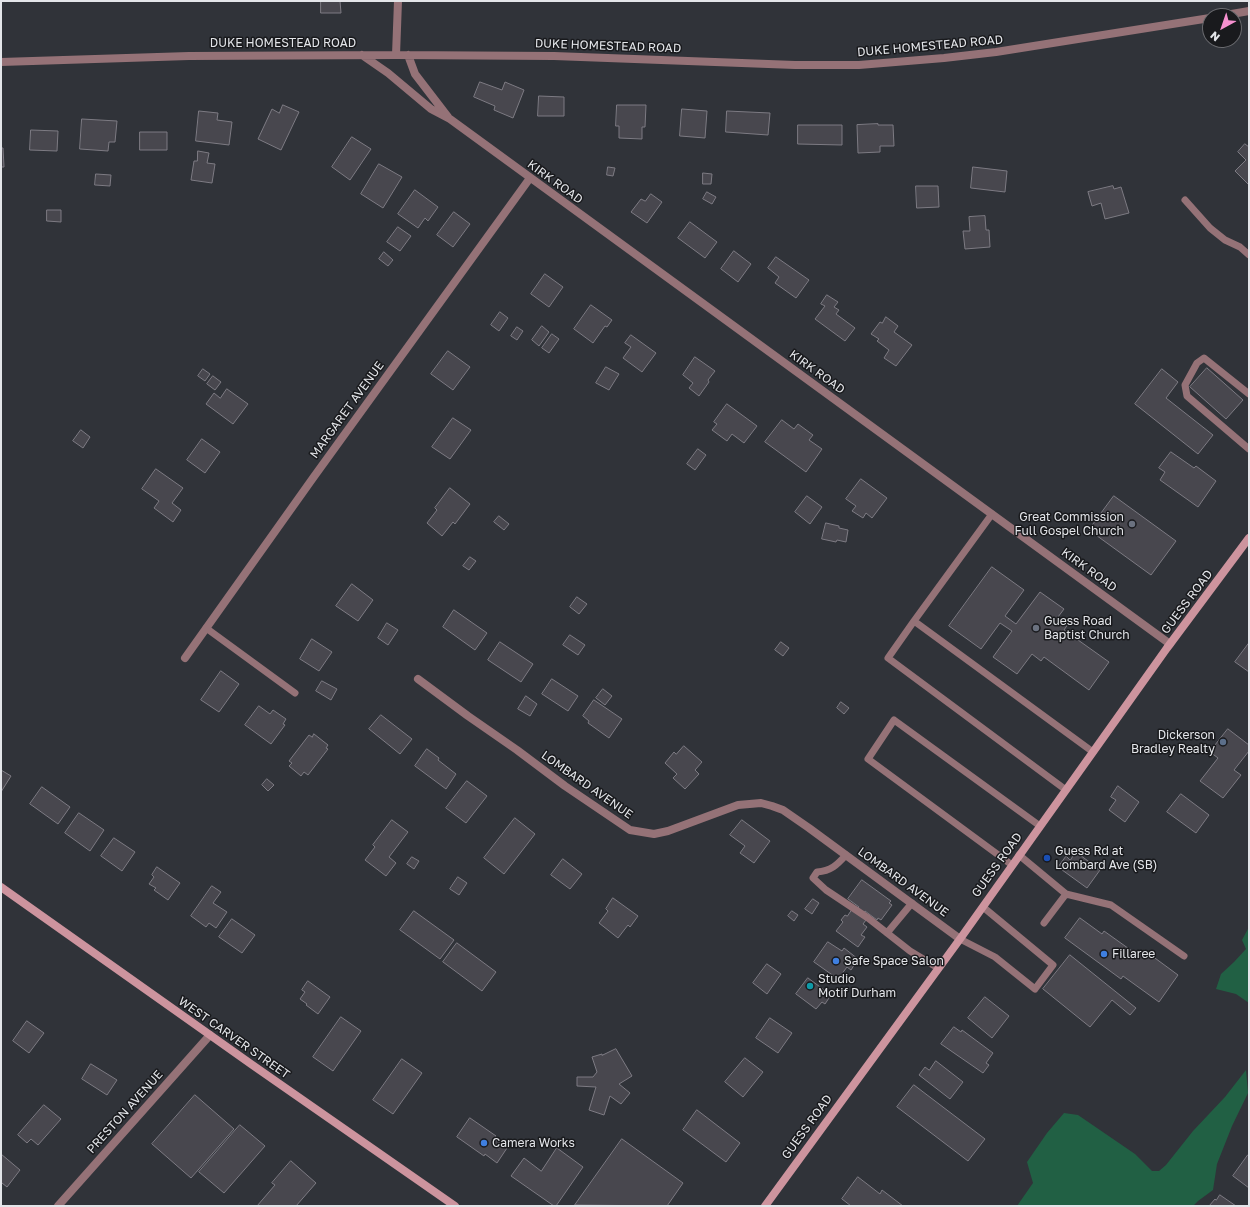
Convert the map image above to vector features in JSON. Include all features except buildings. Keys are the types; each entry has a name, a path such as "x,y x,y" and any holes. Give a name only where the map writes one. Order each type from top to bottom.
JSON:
{"main road":[{"name":"GUESS ROAD","path":"765,1206 960,939 1170,644 1249,538"},
{"name":"WEST CARVER STREET","path":"1,887 455,1206"}],"street":[{"path":"396,55 398,1"},
{"name":"DUKE HOMESTEAD ROAD","path":"1,62 189,56 408,55 554,56 796,65 859,65 996,52 1202,19"},
{"name":"KIRK ROAD","path":"362,55 388,73 431,109 450,119 1170,644"},
{"name":"KIRK ROAD","path":"408,55 415,74 450,119"},
{"name":"MARGARET AVENUE","path":"184,658 530,178"},
{"name":"LOMBARD AVENUE","path":"418,678 565,786 630,830 654,834 668,831 738,805 761,803 783,810 960,939"},
{"name":"PRESTON AVENUE","path":"58,1206 210,1035"}],"lane":[{"path":"1185,200 1210,228 1225,240 1240,247 1249,255"},
{"path":"1249,394 1204,358 1198,363 1185,385 1187,396 1249,449"},
{"path":"992,514 888,658 1066,790"},
{"path":"914,621 1093,752"},
{"path":"206,628 295,692"},
{"path":"1012,865 868,759 894,720 1040,826"},
{"path":"846,855 835,867 817,872 813,878 826,890 868,918 910,950 938,968"},
{"path":"1020,855 1066,894 1111,905 1184,956"},
{"path":"1044,923 1066,894"},
{"path":"887,932 912,903"},
{"path":"960,939 995,957 1035,988 1053,965 983,907"}],"green space":[{"path":"1249,927 1249,1003 1236,994 1216,989 1221,974 1246,949 1242,940"},
{"path":"1246,1070 1248,1093 1232,1126 1217,1164 1213,1190 1193,1206 1017,1206 1033,1183 1027,1162 1047,1133 1064,1113 1078,1115 1135,1154 1152,1171 1159,1171 1166,1165 1193,1131 1225,1097"}],"place":[{"name":"Great Commission Full Gospel Church","path":"1132,524"},
{"name":"Guess Road Baptist Church","path":"1036,628"},
{"name":"Dickerson Bradley Realty","path":"1223,742"},
{"name":"Guess Rd at Lombard Ave (SB)","path":"1047,858"},
{"name":"Fillaree","path":"1104,954"},
{"name":"Safe Space Salon","path":"836,961"},
{"name":"Studio Motif Durham","path":"810,986"},
{"name":"Camera Works","path":"484,1143"}]}
